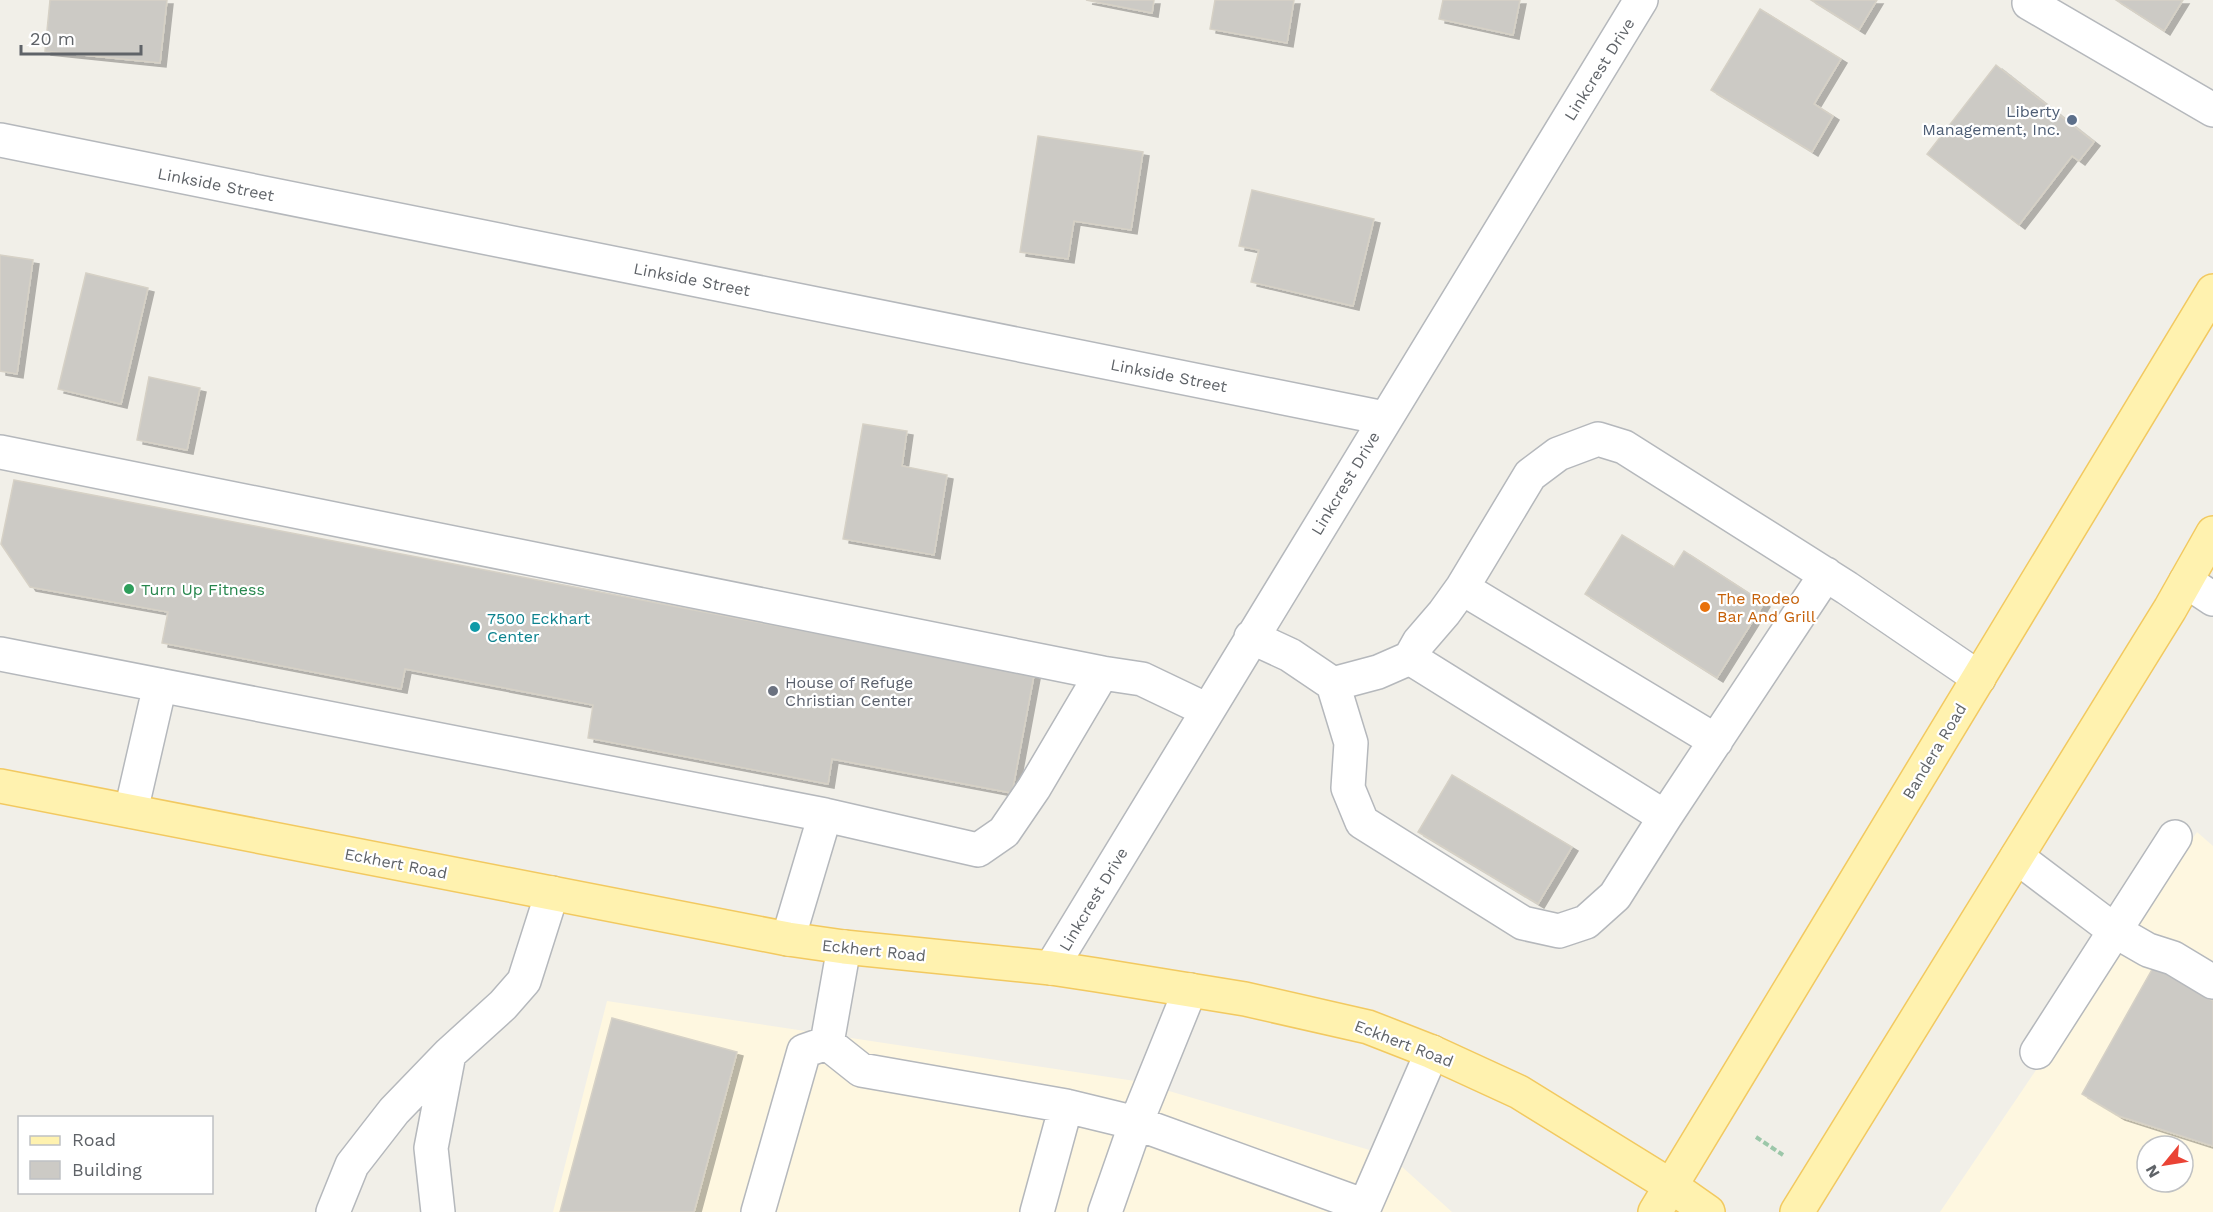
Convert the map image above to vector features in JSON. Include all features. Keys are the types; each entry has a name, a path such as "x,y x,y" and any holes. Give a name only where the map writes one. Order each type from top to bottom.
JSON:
{"main road":[{"name":"Bandera Road","path":"1663,1199 2213,291"},
{"path":"1797,1212 2017,857 2213,534"},
{"name":"Eckhert Road","path":"0,786 788,939 844,947 1051,968 1245,999 1368,1027 1432,1052 1519,1092 1663,1199 1708,1212"}],"street":[{"name":"Linkcrest Drive","path":"1051,968 1384,418 1641,0"},
{"path":"2029,3 2213,110"},
{"name":"Linkside Street","path":"0,140 1384,418"},
{"path":"1333,684 1378,672 1410,658 1419,642 1462,588 1530,475 1557,454 1598,439 1624,447 1826,574 1979,678"},
{"path":"0,452 1142,679 1208,710"},
{"path":"1251,637 1290,655 1333,684 1351,743 1348,788 1362,822 1523,923 1559,931 1586,922 1615,896 1826,574"},
{"path":"2186,581 2213,599"},
{"path":"1462,588 1716,741"},
{"path":"0,654 825,815 978,849 1004,832 1034,788 1102,672"},
{"path":"1410,658 1665,817"},
{"path":"131,812 160,685"},
{"path":"788,939 825,815"},
{"path":"2037,1052 2175,837"},
{"path":"2017,857 2115,931 2148,950 2173,958 2213,982"},
{"path":"333,1212 352,1164 394,1112 449,1054 503,1005 524,981 552,893"},
{"path":"827,1043 844,947"},
{"path":"1105,1212 1136,1123 1190,990"},
{"path":"827,1043 861,1070 1066,1106 1136,1123 1365,1209 1432,1052"},
{"path":"758,1212 804,1051 827,1043"},
{"path":"438,1212 431,1148 449,1054"},
{"path":"1037,1212 1066,1106"}],"path":[{"path":"1756,1137 1783,1155"}],"shaded area":[{"path":"2197,832 2213,846 2213,1212 1940,1212"},
{"path":"607,1001 1135,1081 1390,1156 1452,1212 553,1212"}],"building":[{"path":"50,0 167,0 160,63 45,51"},
{"path":"1086,0 1154,0 1152,13"},
{"path":"1215,0 1294,0 1287,43 1210,29"},
{"path":"1443,0 1520,0 1513,35 1439,19"},
{"path":"1811,0 1877,0 1859,30"},
{"path":"2116,0 2183,0 2164,31"},
{"path":"1760,9 1841,59 1814,104 1833,116 1812,152 1711,90"},
{"path":"1996,65 2094,142 2079,161 2072,156 2019,225 1927,154"},
{"path":"1038,136 1143,152 1131,230 1074,221 1068,259 1020,252"},
{"path":"1252,190 1374,219 1353,306 1251,282 1259,250 1239,246"},
{"path":"0,255 33,260 17,374 0,371"},
{"path":"86,273 148,288 121,404 58,389"},
{"path":"149,377 200,388 187,450 137,440"},
{"path":"863,424 907,431 902,466 947,475 934,555 843,539"},
{"name":"7500 Eckhart Center","path":"14,480 1034,675 1012,793 832,759 828,784 588,738 593,705 405,669 401,689 162,643 168,612 30,587 1,544"},
{"path":"1622,535 1674,567 1684,551 1764,603 1717,678 1585,594"},
{"path":"1452,775 1572,847 1538,904 1418,832"},
{"path":"2154,966 2213,1001 2213,1146 2195,1140 2195,1134 2175,1134 2119,1116 2082,1094"},
{"path":"612,1018 737,1052 694,1212 560,1212"}],"place":[{"name":"Liberty Management, Inc.","path":"2072,120"},
{"name":"Turn Up Fitness","path":"129,589"},
{"name":"The Rodeo Bar And Grill","path":"1705,607"},
{"name":"7500 Eckhart Center","path":"475,627"},
{"name":"House of Refuge Christian Center","path":"773,691"}]}
